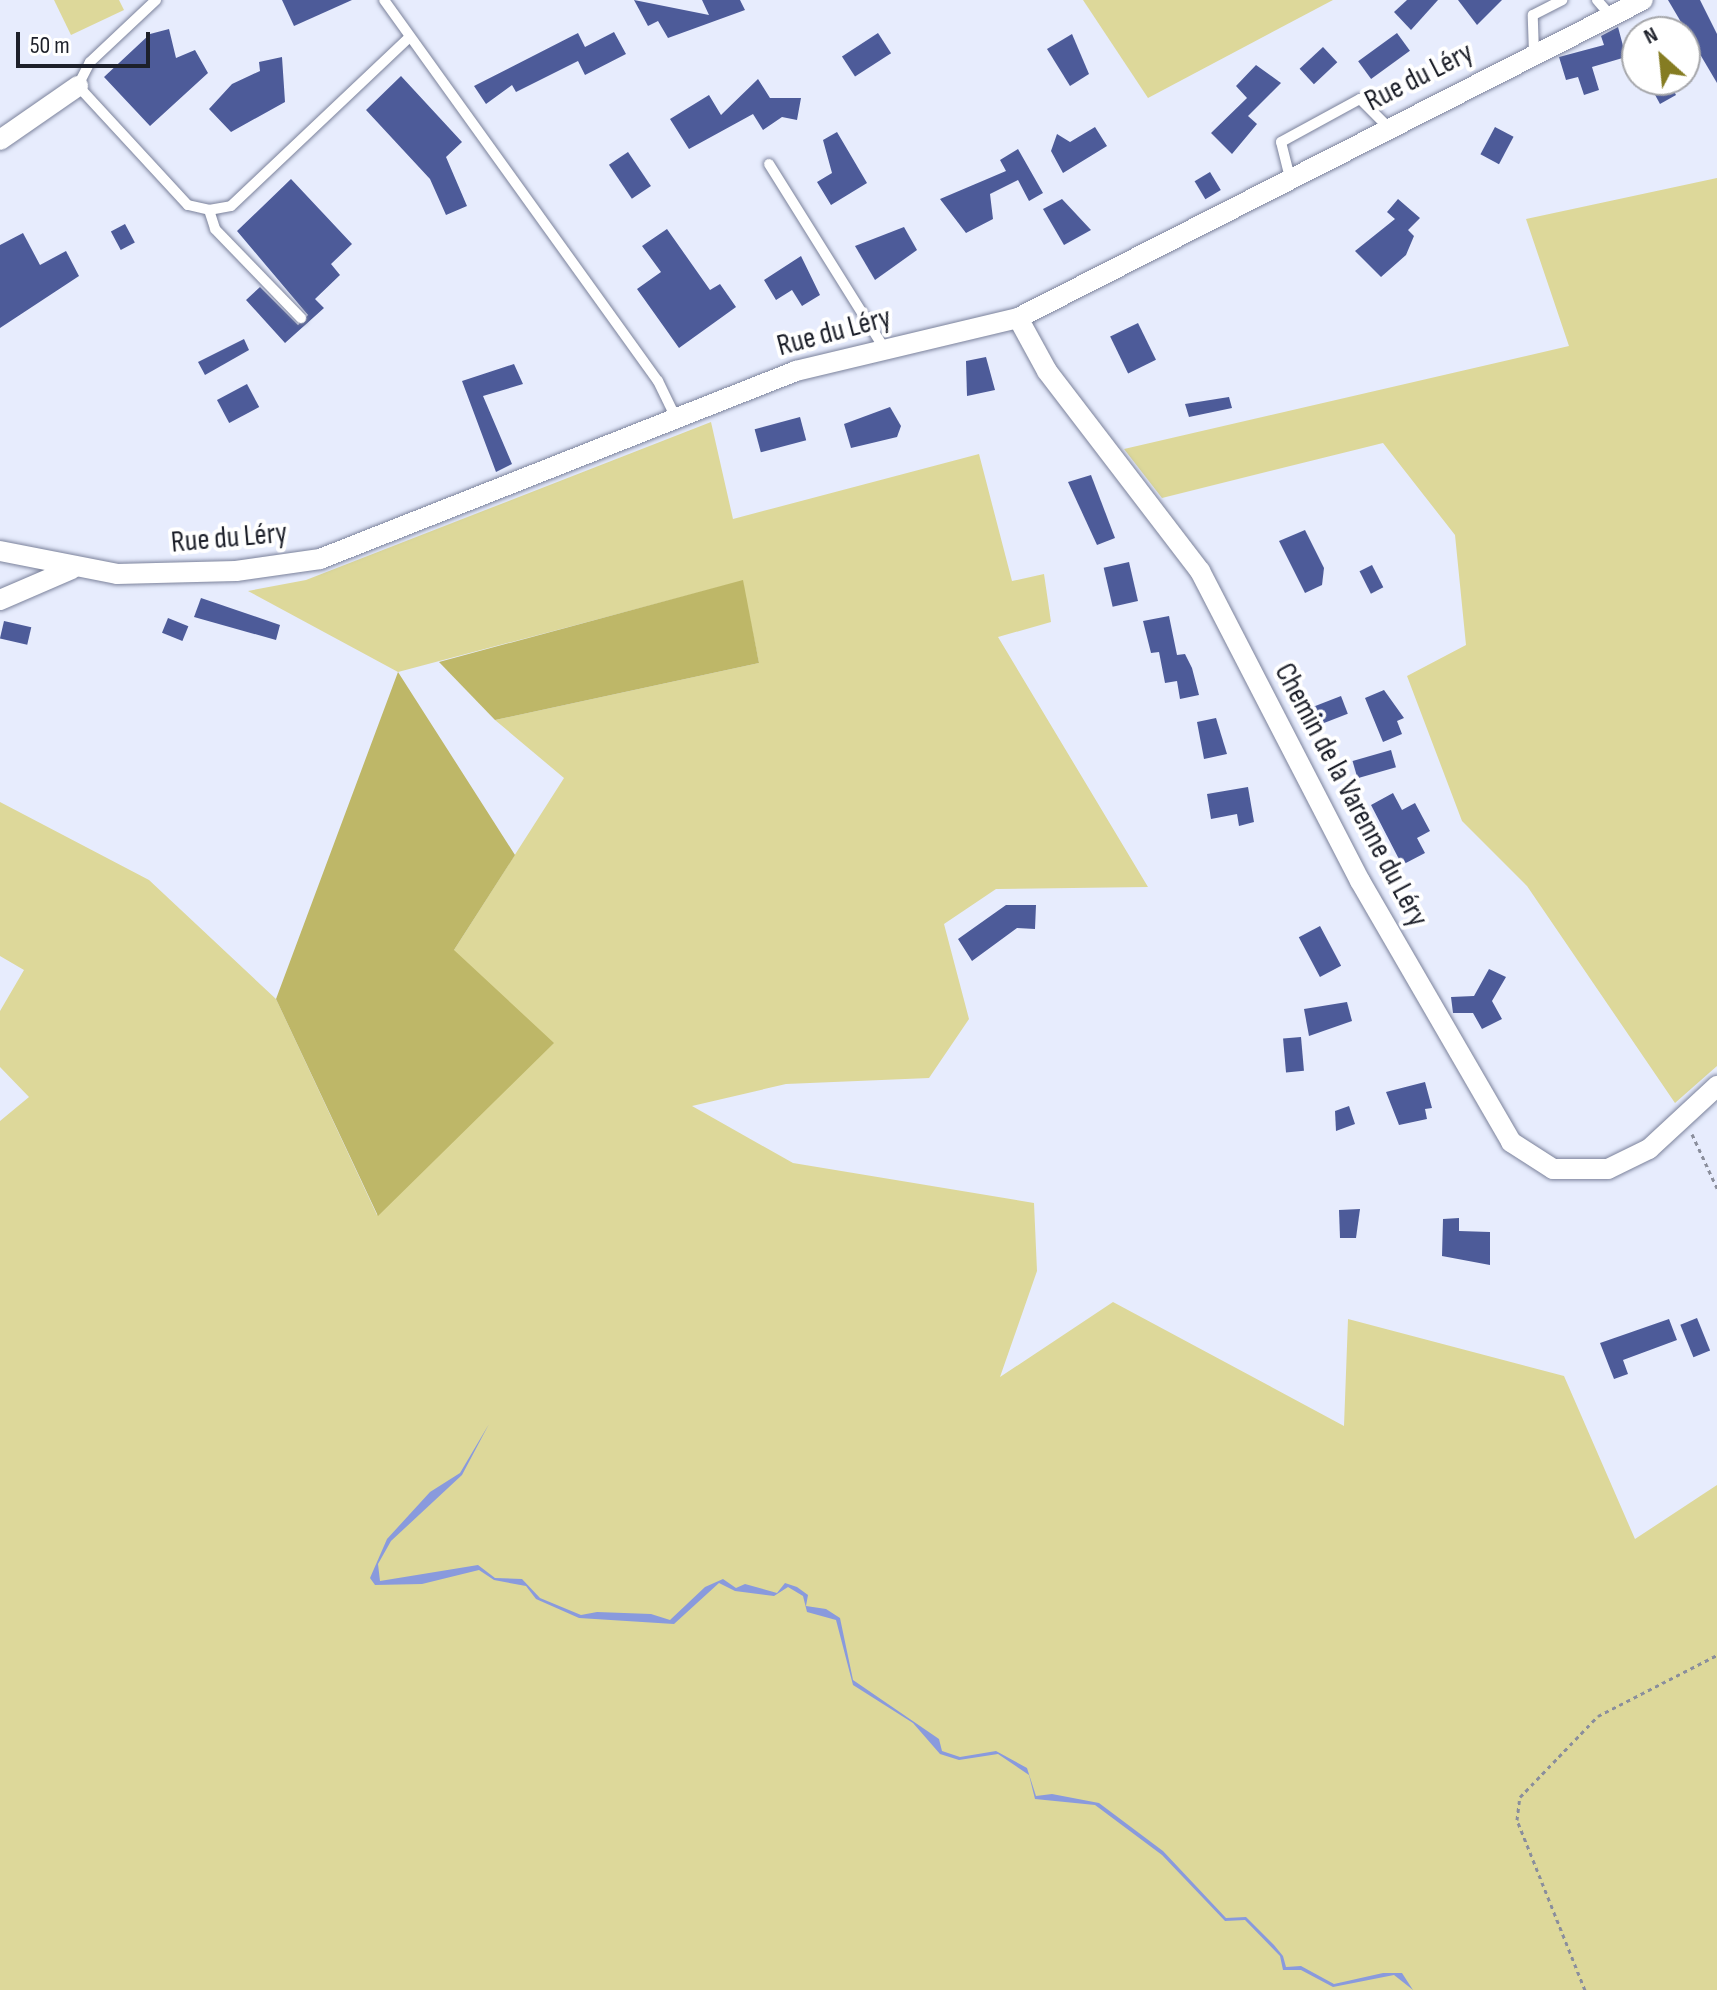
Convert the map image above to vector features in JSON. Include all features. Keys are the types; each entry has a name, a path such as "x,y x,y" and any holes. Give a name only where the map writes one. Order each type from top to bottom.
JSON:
{"street":[{"name":"Rue du Léry","path":"0,551 72,569 236,571 320,559 796,371 1018,318 1534,53 1604,8 1643,0"},
{"path":"0,140 78,86"},
{"name":"Chemin de la Varenne du Léry","path":"1018,318 1047,371 1200,571 1360,881 1511,1142 1553,1169 1608,1169 1685,1120 1717,1086"},
{"path":"0,600 72,569"}],"lane":[{"path":"156,0 90,62 78,86 188,205 209,210 231,206 410,37"},
{"path":"384,0 658,381 676,418"},
{"path":"1534,53 1533,15 1562,0"},
{"path":"1290,178 1281,142 1360,99 1387,126"},
{"path":"769,164 884,348"},
{"path":"209,210 215,229 301,318"}],"path":[{"path":"1685,1120 1717,1188"},
{"path":"1585,1990 1517,1820 1520,1797 1598,1716 1717,1655"}],"shaded area":[{"path":"54,0 119,0 124,10 71,35"},
{"path":"1083,0 1333,0 1148,98"},
{"path":"1717,178 1717,1066 1675,1103 1527,886 1462,821 1407,676 1466,645 1455,535 1383,443 1162,498 1124,449 1569,346 1526,219"},
{"path":"711,422 733,519 979,454 1012,581 1044,574 1051,622 998,637 1148,887 996,889 944,924 969,1019 929,1078 786,1084 692,1106 793,1163 1034,1203 1037,1271 1000,1377 1113,1302 1344,1426 1348,1319 1564,1376 1635,1539 1717,1485 1717,1990 0,1990 0,1121 29,1097 0,1067 0,1011 24,970 0,956 0,802 149,880 276,999 377,1215 454,950 564,778 495,720 759,663 742,581 398,672 248,591 306,580"},
{"path":"743,580 759,663 495,720 439,662"},
{"path":"398,672 515,855 454,950 554,1043 378,1216 276,999"}],"water":[{"path":"489,1424 462,1475 391,1541 378,1564 380,1581 478,1565 495,1578 522,1579 540,1598 581,1615 597,1612 651,1614 670,1620 705,1587 723,1579 736,1588 745,1584 777,1593 785,1583 797,1587 808,1595 806,1606 826,1609 840,1618 853,1680 939,1739 942,1751 960,1757 996,1751 1027,1768 1036,1796 1052,1794 1099,1803 1163,1851 1226,1918 1246,1917 1283,1956 1286,1967 1301,1966 1334,1984 1383,1973 1402,1973 1413,1990 1394,1975 1333,1987 1301,1970 1283,1970 1280,1956 1245,1920 1225,1921 1162,1855 1095,1805 1035,1799 1029,1775 998,1754 959,1760 940,1754 913,1723 853,1685 836,1620 807,1612 803,1596 788,1587 774,1596 735,1591 719,1583 674,1624 579,1618 536,1599 526,1586 494,1580 479,1570 422,1584 375,1585 370,1578 387,1539 430,1492 460,1473"}],"building":[{"path":"282,0 352,0 294,26"},
{"path":"634,0 709,15 702,0 740,0 745,10 668,38 658,21 648,26"},
{"path":"1407,0 1438,0 1411,30 1394,12"},
{"path":"1458,0 1502,0 1477,25"},
{"path":"1668,0 1700,0 1717,34 1717,83 1701,56 1701,16 1677,16"},
{"path":"1618,27 1621,58 1592,67 1599,90 1584,95 1578,77 1566,80 1559,57 1604,45 1601,36"},
{"path":"169,29 176,58 195,50 208,73 150,126 104,77 150,34"},
{"path":"614,32 626,54 585,75 578,61 516,92 512,85 486,104 474,86 578,33 585,47"},
{"path":"878,33 891,53 855,77 842,56"},
{"path":"1397,33 1410,51 1371,79 1358,61"},
{"path":"1072,34 1089,74 1070,86 1047,49"},
{"path":"1323,47 1337,62 1314,84 1300,69"},
{"path":"282,57 285,102 231,132 209,109 232,84 260,71 259,62"},
{"path":"1256,65 1281,83 1248,116 1257,124 1232,154 1211,133 1247,98 1236,86"},
{"path":"401,76 462,142 446,157 467,206 446,215 430,179 366,110"},
{"path":"758,79 770,98 801,98 797,120 782,117 763,130 753,114 689,149 670,119 709,95 721,115"},
{"path":"1656,96 1674,96 1660,104"},
{"path":"1095,127 1107,146 1063,173 1051,151 1057,134 1070,142"},
{"path":"1495,127 1514,137 1499,164 1480,154"},
{"path":"837,132 867,183 831,205 817,182 832,173 823,140"},
{"path":"1018,149 1043,193 1029,201 1018,180 990,194 993,219 966,233 940,199 1006,171 1000,160"},
{"path":"628,152 651,186 632,199 609,165"},
{"path":"1210,172 1221,190 1205,199 1195,181"},
{"path":"291,179 352,244 331,264 340,275 315,299 324,308 285,343 246,300 260,287 298,325 308,315 237,231"},
{"path":"1062,199 1091,230 1064,245 1043,209"},
{"path":"1398,199 1420,218 1408,230 1414,236 1406,255 1381,277 1355,251 1395,219 1387,212"},
{"path":"125,224 135,243 121,250 111,232"},
{"path":"904,227 917,250 875,280 855,246"},
{"path":"667,229 710,290 720,284 736,307 679,348 637,289 661,272 642,246"},
{"path":"23,233 40,265 66,251 79,276 0,328 0,245"},
{"path":"801,256 820,295 802,306 792,290 776,300 764,280"},
{"path":"1138,323 1156,360 1128,373 1110,337"},
{"path":"244,339 249,350 205,375 198,362"},
{"path":"986,357 995,390 967,396 966,361"},
{"path":"514,364 523,384 483,396 512,464 496,472 462,381"},
{"path":"247,384 259,407 229,423 217,400"},
{"path":"1229,397 1232,408 1189,417 1185,404"},
{"path":"890,407 901,426 897,437 851,448 844,424"},
{"path":"800,417 806,440 761,452 755,429"},
{"path":"1091,475 1115,538 1097,545 1068,482"},
{"path":"1305,530 1324,568 1322,585 1305,593 1279,541"},
{"path":"1129,562 1138,601 1113,607 1104,568"},
{"path":"1372,565 1383,587 1371,594 1360,571"},
{"path":"201,598 280,625 276,640 194,617"},
{"path":"1169,616 1177,655 1185,654 1199,695 1180,699 1177,681 1165,683 1159,652 1151,653 1143,621"},
{"path":"168,618 188,626 182,641 162,633"},
{"path":"4,621 31,627 27,645 0,639"},
{"path":"1384,690 1404,718 1397,721 1402,734 1383,742 1365,698"},
{"path":"1341,696 1348,714 1321,724 1314,706"},
{"path":"1216,718 1227,754 1204,759 1197,722"},
{"path":"1391,750 1396,767 1358,778 1353,761"},
{"path":"1248,787 1254,822 1239,826 1237,814 1211,819 1207,794"},
{"path":"1393,793 1402,810 1415,803 1430,831 1417,838 1425,853 1402,865 1371,805"},
{"path":"1006,905 1036,905 1035,929 1017,928 972,961 958,939"},
{"path":"1320,926 1341,966 1320,977 1299,937"},
{"path":"1489,969 1506,977 1492,1001 1502,1019 1482,1029 1473,1013 1453,1013 1451,997 1474,996"},
{"path":"1347,1002 1352,1021 1309,1036 1304,1009"},
{"path":"1301,1037 1304,1071 1286,1072 1283,1039"},
{"path":"1425,1082 1432,1108 1425,1109 1427,1119 1399,1125 1386,1092"},
{"path":"1349,1106 1355,1124 1336,1131 1335,1111"},
{"path":"1360,1209 1356,1238 1340,1238 1339,1210"},
{"path":"1459,1218 1459,1231 1490,1232 1490,1265 1442,1256 1443,1219"},
{"path":"1697,1318 1710,1350 1693,1357 1680,1325"},
{"path":"1669,1319 1677,1340 1623,1360 1628,1374 1614,1379 1600,1343"}]}
